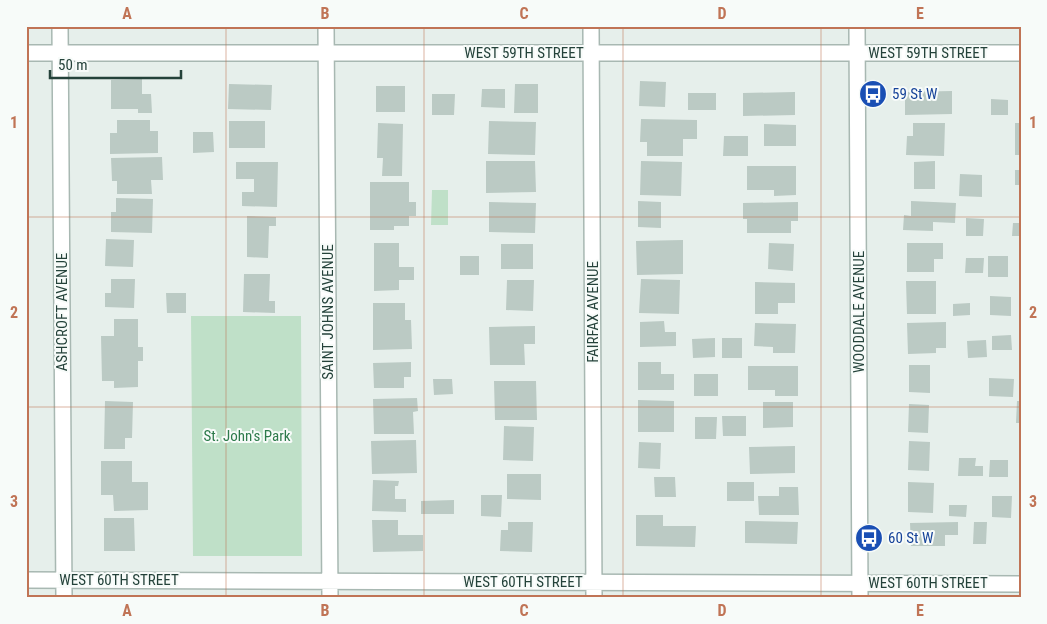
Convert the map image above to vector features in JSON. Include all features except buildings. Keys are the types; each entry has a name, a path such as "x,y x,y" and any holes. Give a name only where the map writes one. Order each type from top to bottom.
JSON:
{"street":[{"name":"ASHCROFT AVENUE","path":"60,26 64,598"},
{"name":"SAINT JOHNS AVENUE","path":"326,26 330,598"},
{"name":"FAIRFAX AVENUE","path":"592,26 594,598"},
{"name":"WOODDALE AVENUE","path":"857,26 860,590"},
{"name":"WEST 59TH STREET","path":"26,53 1021,53"},
{"name":"WEST 60TH STREET","path":"26,580 594,582 860,590 1021,584"}],"green space":[{"path":"432,190 448,190 448,225 431,225"},
{"name":"St. John's Park","path":"191,316 301,316 302,556 193,556"}],"place":[{"name":"59 St W","path":"873,94"},
{"name":"60 St W","path":"869,538"}]}
